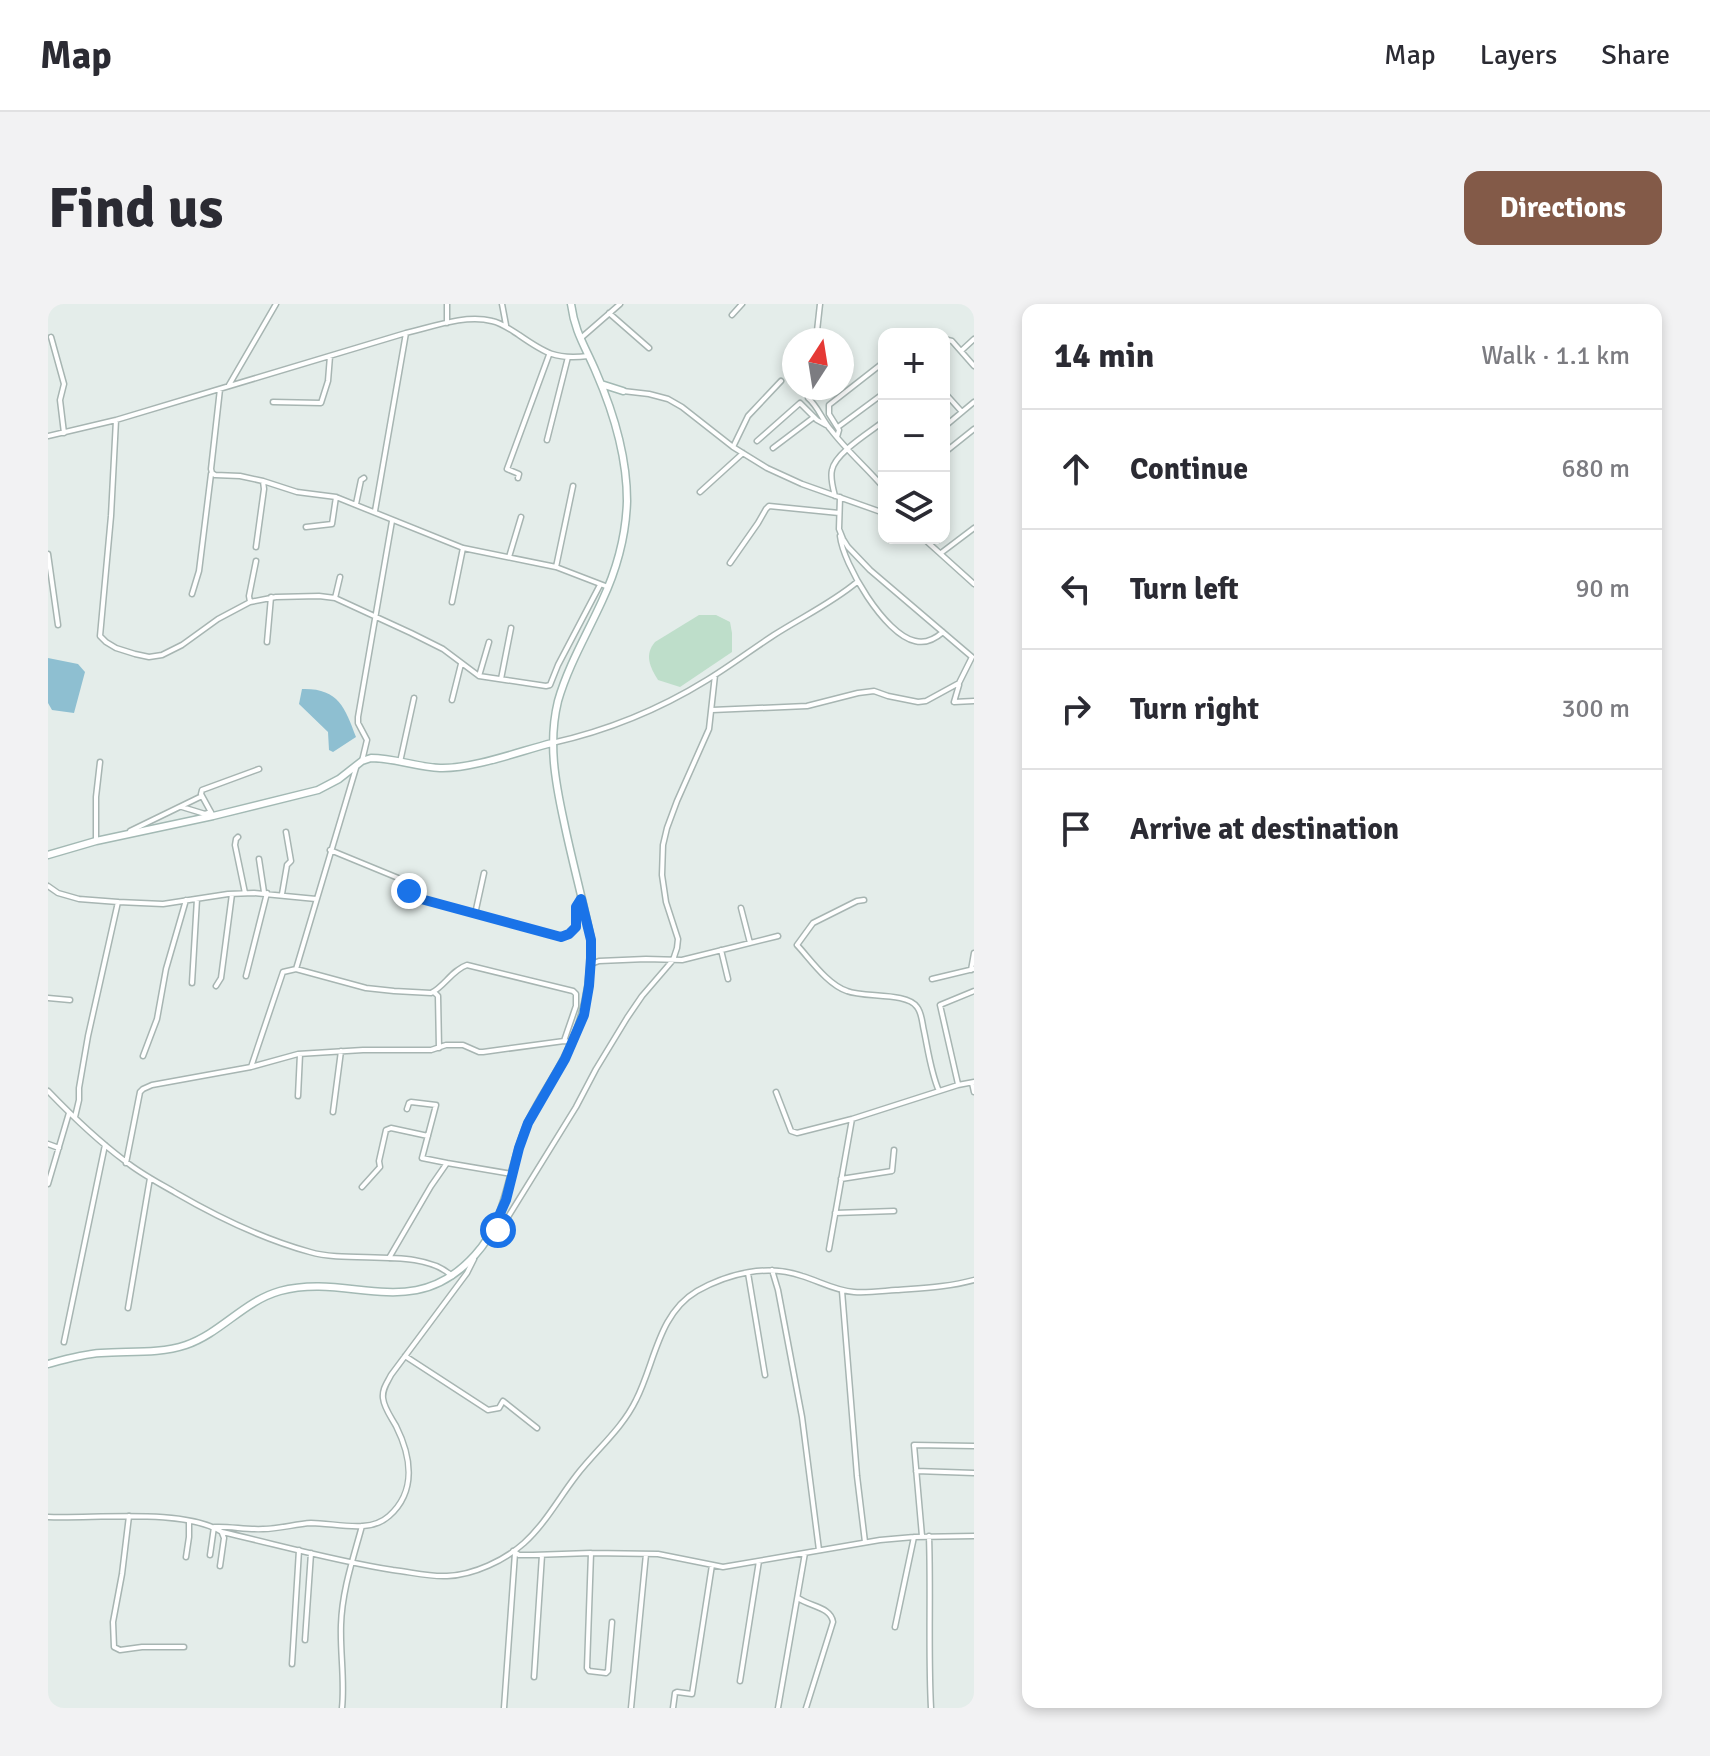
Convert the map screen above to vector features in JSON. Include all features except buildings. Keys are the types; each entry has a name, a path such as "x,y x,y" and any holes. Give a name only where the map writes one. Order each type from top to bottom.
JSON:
{"main road":[{"path":"48,1364 85,1355 158,1351 181,1346 204,1336 252,1303 281,1291 318,1287 402,1293 431,1286 452,1276 474,1256 491,1234 506,1200 528,1123 573,1042 584,1015 591,964 591,940 558,794 552,743 564,682 616,562 627,498 624,463 605,397 579,340 571,304"},
{"path":"601,384 623,391"},
{"path":"605,397 623,391"},
{"path":"48,855 318,790 371,758 452,768 552,743"}],"street":[{"path":"227,387 276,304"},
{"path":"447,304 447,323"},
{"path":"502,304 506,326"},
{"path":"579,340 620,304"},
{"path":"732,315 742,304"},
{"path":"817,328 820,304"},
{"path":"609,313 649,348"},
{"path":"48,436 116,420 447,323 489,320 506,326 549,355 588,356"},
{"path":"375,511 406,333"},
{"path":"51,337 64,384 60,400 64,433"},
{"path":"961,351 974,339"},
{"path":"950,340 974,366"},
{"path":"518,478 519,474 507,469 549,355"},
{"path":"273,402 321,403 328,381 330,356"},
{"path":"547,440 568,357"},
{"path":"837,437 838,427 829,414 829,405 878,367"},
{"path":"733,447 748,416 781,381"},
{"path":"192,594 199,571 220,389"},
{"path":"623,391 668,399 733,447 779,474 878,511"},
{"path":"838,427 878,397"},
{"path":"950,399 962,412"},
{"path":"810,400 828,427"},
{"path":"950,422 974,402"},
{"path":"757,441 800,403 828,427 878,481"},
{"path":"773,448 814,417"},
{"path":"116,420 100,636 116,648 149,657 162,655 250,602 271,597 319,596 335,598 443,649 479,676 543,686 550,685 558,665 604,586 556,567 463,548 336,497 297,492 240,476 215,475 211,471"},
{"path":"878,426 848,449 832,468 841,548 857,582 875,608 901,635 919,642 933,639 943,632"},
{"path":"950,448 974,429"},
{"path":"700,492 743,453"},
{"path":"356,504 364,478"},
{"path":"256,547 263,481"},
{"path":"556,567 573,486"},
{"path":"306,527 332,524 336,497"},
{"path":"730,563 769,506 839,513"},
{"path":"509,557 521,517"},
{"path":"296,969 330,850 367,740 358,717 392,520"},
{"path":"941,553 974,528"},
{"path":"839,529 848,547 870,570 973,658 959,683 954,702 974,701"},
{"path":"930,544 974,584"},
{"path":"452,602 463,548"},
{"path":"48,554 58,625"},
{"path":"250,602 256,561"},
{"path":"335,598 340,577"},
{"path":"552,743 579,737 671,700 842,595 857,582"},
{"path":"267,642 271,597"},
{"path":"501,679 511,628"},
{"path":"479,676 489,642"},
{"path":"452,700 461,664"},
{"path":"491,1234 502,1227 627,1018 673,960 678,939 666,902 662,875 663,845 677,801 709,729 715,675"},
{"path":"712,710 807,706 874,691 918,702 926,701 959,683"},
{"path":"400,762 414,698"},
{"path":"96,841 100,762"},
{"path":"180,806 212,814 202,790 259,769"},
{"path":"130,834 130,831 202,796"},
{"path":"282,894 287,865 291,861 286,832"},
{"path":"238,837 235,842 245,893"},
{"path":"330,850 403,880 416,898 554,935 565,936 576,927 576,907 581,899"},
{"path":"246,976 265,893 259,859"},
{"path":"475,914 484,873"},
{"path":"48,886 58,893 79,899 118,902 163,904 245,893 316,899"},
{"path":"216,986 221,978 232,894"},
{"path":"192,983 197,899"},
{"path":"143,1056 157,1019 166,969 186,900"},
{"path":"864,900 813,923 797,945 841,989 902,998 917,1006 939,1091"},
{"path":"75,1117 88,1036 118,902"},
{"path":"741,908 750,943"},
{"path":"591,964 599,961 682,960 778,936"},
{"path":"720,950 728,979"},
{"path":"932,979 973,969 974,953"},
{"path":"251,1067 283,972 296,969 366,988 434,992 459,968 467,965 573,991 576,1006 564,1041"},
{"path":"958,1085 940,1005 974,991"},
{"path":"434,992 438,996 439,1048"},
{"path":"48,998 70,1000"},
{"path":"126,1163 138,1098 143,1089 152,1085 251,1067 300,1054 431,1050 446,1045 463,1045 483,1052 573,1042"},
{"path":"333,1112 341,1051"},
{"path":"298,1096 300,1054"},
{"path":"776,1092 794,1133 852,1119 958,1085 973,1083 974,1092"},
{"path":"48,1091 126,1163 224,1220 327,1256 412,1260 443,1268 452,1276"},
{"path":"407,1109 411,1102 436,1105 422,1158 512,1174"},
{"path":"48,1184 69,1113"},
{"path":"829,1249 852,1119"},
{"path":"362,1187 380,1167 386,1130 391,1128 428,1136"},
{"path":"48,1144 59,1148"},
{"path":"64,1342 105,1145"},
{"path":"841,1179 892,1171 894,1150"},
{"path":"389,1258 447,1163"},
{"path":"128,1308 150,1178"},
{"path":"835,1213 894,1211"},
{"path":"48,1517 156,1517 214,1527 263,1529 315,1523 362,1526 380,1522 389,1516 401,1499 409,1479 406,1450 385,1406 382,1395 384,1387 472,1266 474,1256"},
{"path":"214,1527 222,1532 352,1564 447,1576 476,1570 514,1552 533,1533 629,1413 640,1392 660,1335 691,1295 716,1282 758,1270 802,1276 842,1291 924,1288 974,1280"},
{"path":"772,1270 802,1417 819,1550"},
{"path":"748,1273 765,1375"},
{"path":"842,1291 865,1542"},
{"path":"405,1356 488,1410 499,1408 503,1401 537,1428"},
{"path":"922,1536 914,1445 974,1446"},
{"path":"916,1471 974,1473"},
{"path":"129,1516 113,1622 114,1647 120,1650 184,1647"},
{"path":"186,1557 189,1521"},
{"path":"342,1708 343,1603 362,1526"},
{"path":"210,1555 214,1527"},
{"path":"220,1566 222,1532"},
{"path":"514,1552 519,1555 658,1554 723,1567 865,1542 922,1536 974,1536"},
{"path":"929,1536 931,1708"},
{"path":"895,1627 914,1537"},
{"path":"292,1664 299,1550"},
{"path":"504,1708 514,1552"},
{"path":"305,1640 311,1553"},
{"path":"591,1553 587,1668 590,1671 606,1673 609,1670 612,1622"},
{"path":"778,1708 805,1553"},
{"path":"631,1708 646,1554"},
{"path":"534,1677 542,1555"},
{"path":"740,1681 759,1561"},
{"path":"673,1708 675,1693 692,1694 712,1565"},
{"path":"798,1598 830,1612 833,1617 806,1708"}],"green space":[{"path":"699,615 716,615 730,622 732,652 680,687 658,680 649,661 655,642"}],"water":[{"path":"48,658 78,664 85,672 74,713 52,710 48,703"},
{"path":"302,689 324,692 338,701 356,737 333,752 329,750 328,732 299,704"}],"route":[{"path":"409,891 421,899 561,937 576,927 576,907 581,899 586,918 591,958 584,1015 565,1059 534,1110 523,1135 506,1200 491,1234 498,1230"}]}
